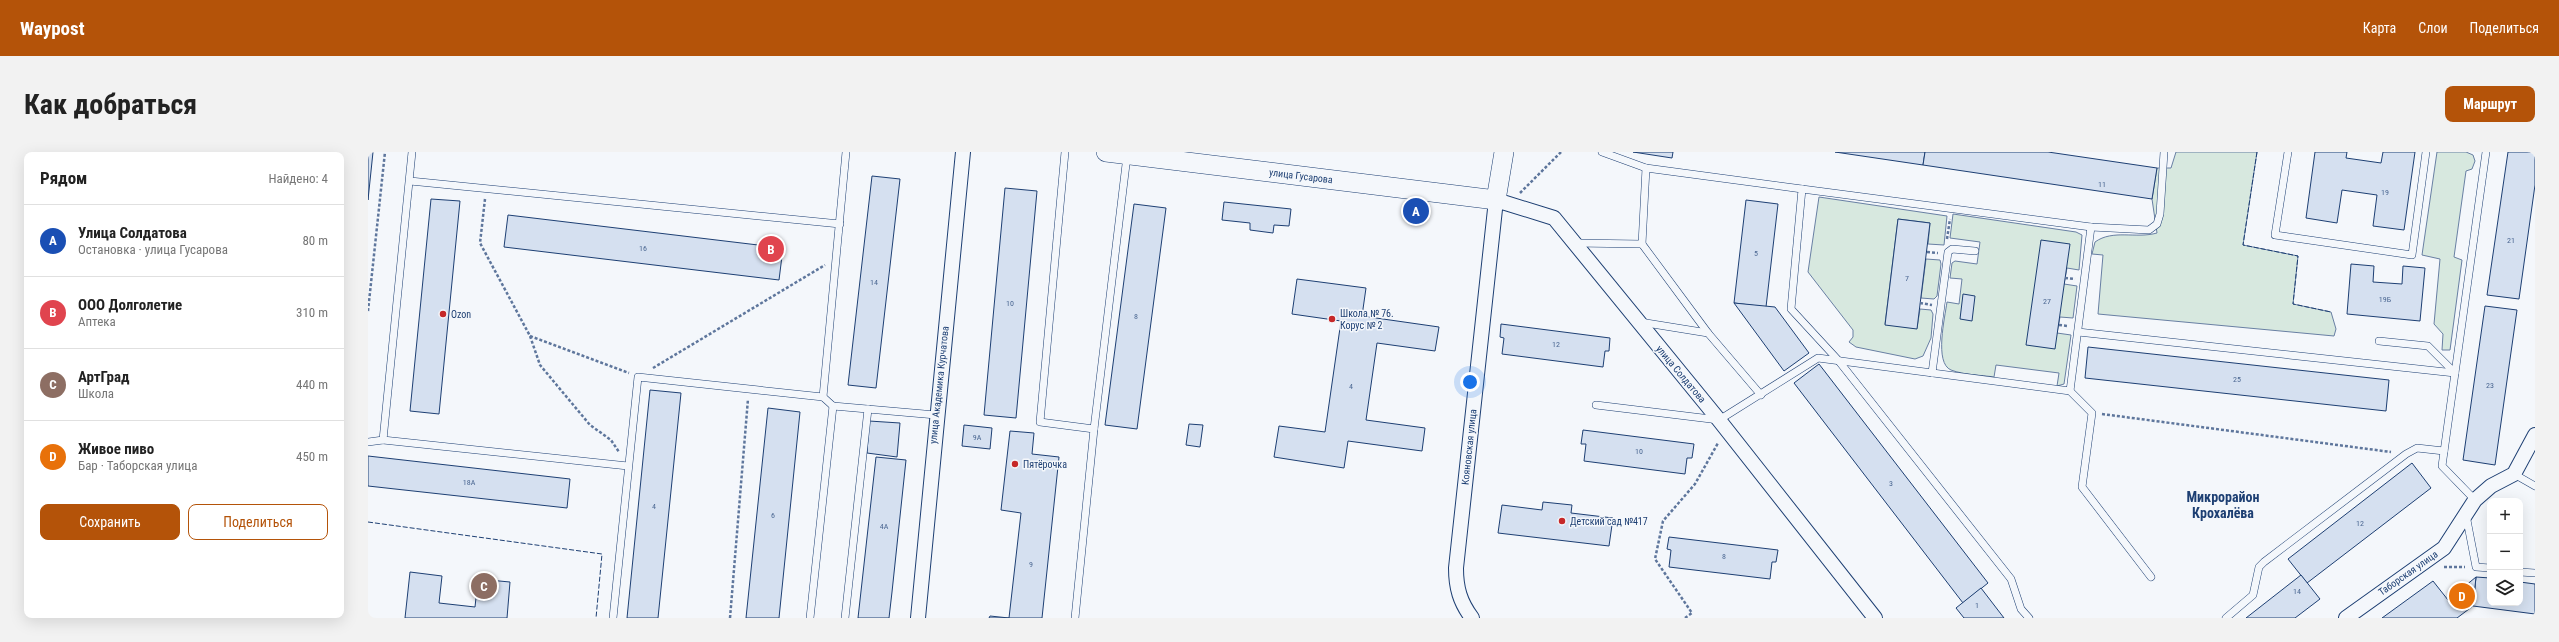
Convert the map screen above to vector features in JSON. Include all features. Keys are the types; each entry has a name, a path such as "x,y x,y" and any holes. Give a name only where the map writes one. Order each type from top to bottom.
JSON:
{"street":[{"name":"улица Академика Курчатова","path":"918,618 936,415 963,152"},
{"name":"улица Гусарова","path":"1106,152 1128,155 1155,155 1496,200"},
{"path":"1496,200 1504,152"},
{"name":"улица Солдатова","path":"1496,200 1554,218 1637,322 1722,424 1875,618"},
{"name":"Кояновская улица","path":"1472,618 1462,604 1456,584 1456,568 1496,200"},
{"path":"2514,474 2535,435"},
{"name":"Таборская улица","path":"2346,618 2444,548 2475,500 2491,486 2514,474"}],"lane":[{"path":"383,440 412,152"},
{"path":"823,397 846,152"},
{"path":"1065,152 1040,422 1094,429"},
{"path":"1602,152 1646,168 2091,227 2138,231 2149,230 2157,224 2160,214 2164,152"},
{"path":"2288,152 2275,235 2412,255 2426,152"},
{"path":"2475,500 2442,466 2486,152"},
{"path":"1075,618 1094,429 1128,155"},
{"path":"1646,168 1642,244 1708,333 1762,395"},
{"path":"410,181 840,224"},
{"path":"1802,189 1791,309 1838,360 2011,579 2021,609 2029,618"},
{"path":"2070,391 2091,227"},
{"path":"1575,243 1642,244"},
{"path":"1932,373 1947,257 1952,249 1975,251"},
{"path":"1637,322 1708,333"},
{"path":"2078,332 2455,372"},
{"path":"2379,340 2428,346 2455,372"},
{"path":"1596,405 1722,424 1762,395 1818,358 2070,391 2092,412 2082,487 2151,577"},
{"path":"613,618 638,377 823,397 833,406 936,415"},
{"path":"810,618 833,406"},
{"path":"845,618 868,409"},
{"path":"368,442 383,440 628,466"},
{"path":"2226,618 2254,595 2260,567 2264,562 2406,454 2417,448 2444,451"},
{"path":"2514,474 2535,486"},
{"path":"2466,515 2476,567 2487,568"},
{"path":"2523,572 2535,573"}],"path":[{"path":"368,311 386,152"},
{"path":"1516,197 1561,152"},
{"path":"487,189 480,243 530,336 540,366 590,425 611,440 628,466"},
{"path":"1951,208 1947,239 1952,249"},
{"path":"530,336 638,377 836,258"},
{"path":"730,618 749,389"},
{"path":"2092,412 2406,454"},
{"path":"1685,618 1692,613 1654,559 1663,520 1695,484 1722,424"},
{"path":"2441,567 2476,567"}],"shaded area":[{"path":"2176,152 2257,152 2243,245 2298,256 2293,304 2331,312 2336,329 2334,336 2098,314 2103,255 2092,254 2095,242 2109,236 2149,235 2157,233 2152,199 2157,168 2171,168"},
{"path":"2437,152 2466,152 2473,155 2475,161 2472,169 2466,171 2454,257 2462,260 2450,350 2442,350 2443,334 2434,324 2440,259 2422,255"},
{"path":"1819,197 1947,216 1944,245 1928,244 1930,223 1898,219 1885,324 1917,328 1920,309 1931,310 1933,314 1931,338 1923,356 1915,359 1856,347 1849,342 1853,337 1853,330 1808,272"},
{"path":"1953,214 2076,232 2082,235 2079,270 2067,268 2064,284 2077,286 2073,318 2060,317 2057,333 2071,335 2064,384 2057,386 2059,373 1996,365 1994,377 1961,373 1951,370 1946,366 1943,359 1942,339 1947,302 1959,304 1962,279 1950,278 1952,263 1955,261 1977,264 1980,242 1950,238"},
{"path":"1926,259 1940,260 1941,264 1937,296 1934,299 1921,298"}],"building":[{"path":"368,152 373,152 368,200"},
{"path":"1633,152 1673,152 1672,158"},
{"path":"1835,152 1925,152 1923,165"},
{"path":"1925,152 2048,152 2157,168 2152,199 1923,165"},
{"path":"2315,152 2347,152 2346,158 2381,163 2383,152 2415,152 2404,230 2373,226 2377,195 2342,190 2337,223 2306,218"},
{"path":"2508,152 2535,152 2535,185 2519,299 2487,295"},
{"path":"872,176 900,179 876,388 848,385"},
{"path":"1005,188 1037,191 1016,418 984,415"},
{"path":"431,199 460,201 439,414 410,411"},
{"path":"1746,200 1778,204 1766,307 1734,303"},
{"path":"1224,202 1291,209 1289,226 1274,225 1273,233 1250,230 1250,223 1222,220"},
{"path":"1134,204 1166,208 1137,429 1105,425"},
{"path":"508,215 783,248 779,280 504,247"},
{"path":"1898,219 1930,223 1917,329 1885,325"},
{"path":"2041,240 2070,244 2055,349 2026,345"},
{"path":"2351,264 2374,266 2373,282 2402,284 2403,266 2425,268 2420,321 2347,314"},
{"path":"1297,279 1366,288 1362,316 1439,327 1435,351 1377,343 1366,420 1425,428 1422,451 1348,441 1344,468 1274,457 1279,426 1325,432 1341,321 1292,314"},
{"path":"1963,294 1975,296 1972,321 1960,319"},
{"path":"1734,303 1775,307 1809,353 1784,371"},
{"path":"2485,306 2517,310 2495,465 2463,460"},
{"path":"1501,324 1610,338 1609,351 1605,351 1603,367 1502,354 1504,338 1500,337"},
{"path":"2088,347 2389,380 2386,411 2085,378"},
{"path":"1819,364 1988,583 1963,603 1794,383"},
{"path":"650,390 681,393 658,618 627,618"},
{"path":"768,408 800,412 779,618 746,618"},
{"path":"869,421 900,423 897,457 867,453"},
{"path":"1189,424 1203,425 1200,447 1186,445"},
{"path":"964,425 992,428 990,449 962,446"},
{"path":"1583,430 1694,444 1692,458 1687,458 1685,474 1584,461 1586,444 1581,444"},
{"path":"1010,431 1034,433 1032,454 1059,457 1042,618 1009,618 1021,513 1001,510"},
{"path":"368,456 570,479 567,508 368,486"},
{"path":"876,457 906,460 892,592 889,618 858,618"},
{"path":"2412,463 2431,488 2307,583 2288,559"},
{"path":"1543,502 1572,505 1571,513 1613,518 1609,546 1498,533 1502,505 1542,510"},
{"path":"1669,537 1778,550 1776,562 1772,562 1770,579 1669,567 1671,550 1667,549"},
{"path":"410,572 442,576 439,603 475,607 478,579 510,582 507,618 405,618"},
{"path":"2301,575 2320,599 2295,618 2246,618"},
{"path":"2476,577 2487,578 2487,606 2523,606 2523,582 2535,584 2535,614 2473,606"},
{"path":"2476,577 2473,606 2457,618 2382,618 2433,581 2448,600"},
{"path":"1981,588 2004,618 1964,618 1956,608"},
{"path":"990,616 1009,618 989,618"}],"fence":[{"path":"2257,152 2243,245 2298,256 2293,304 2331,312"},
{"path":"368,522 602,554 596,618"}],"place":[{"name":"Улица Солдатова","path":"1416,211"},
{"name":"ООО Долголетие","path":"771,249"},
{"name":"Ozon","path":"443,314"},
{"name":"Школа № 76. Корус № 2","path":"1332,319"},
{"name":"Пятёрочка","path":"1015,464"},
{"name":"Детский сад №417","path":"1562,521"},
{"name":"АртГрад","path":"484,586"},
{"name":"Живое пиво","path":"2462,596"}],"district":[{"name":"Микрорайон Крохалёва","path":"2223,506"}]}
